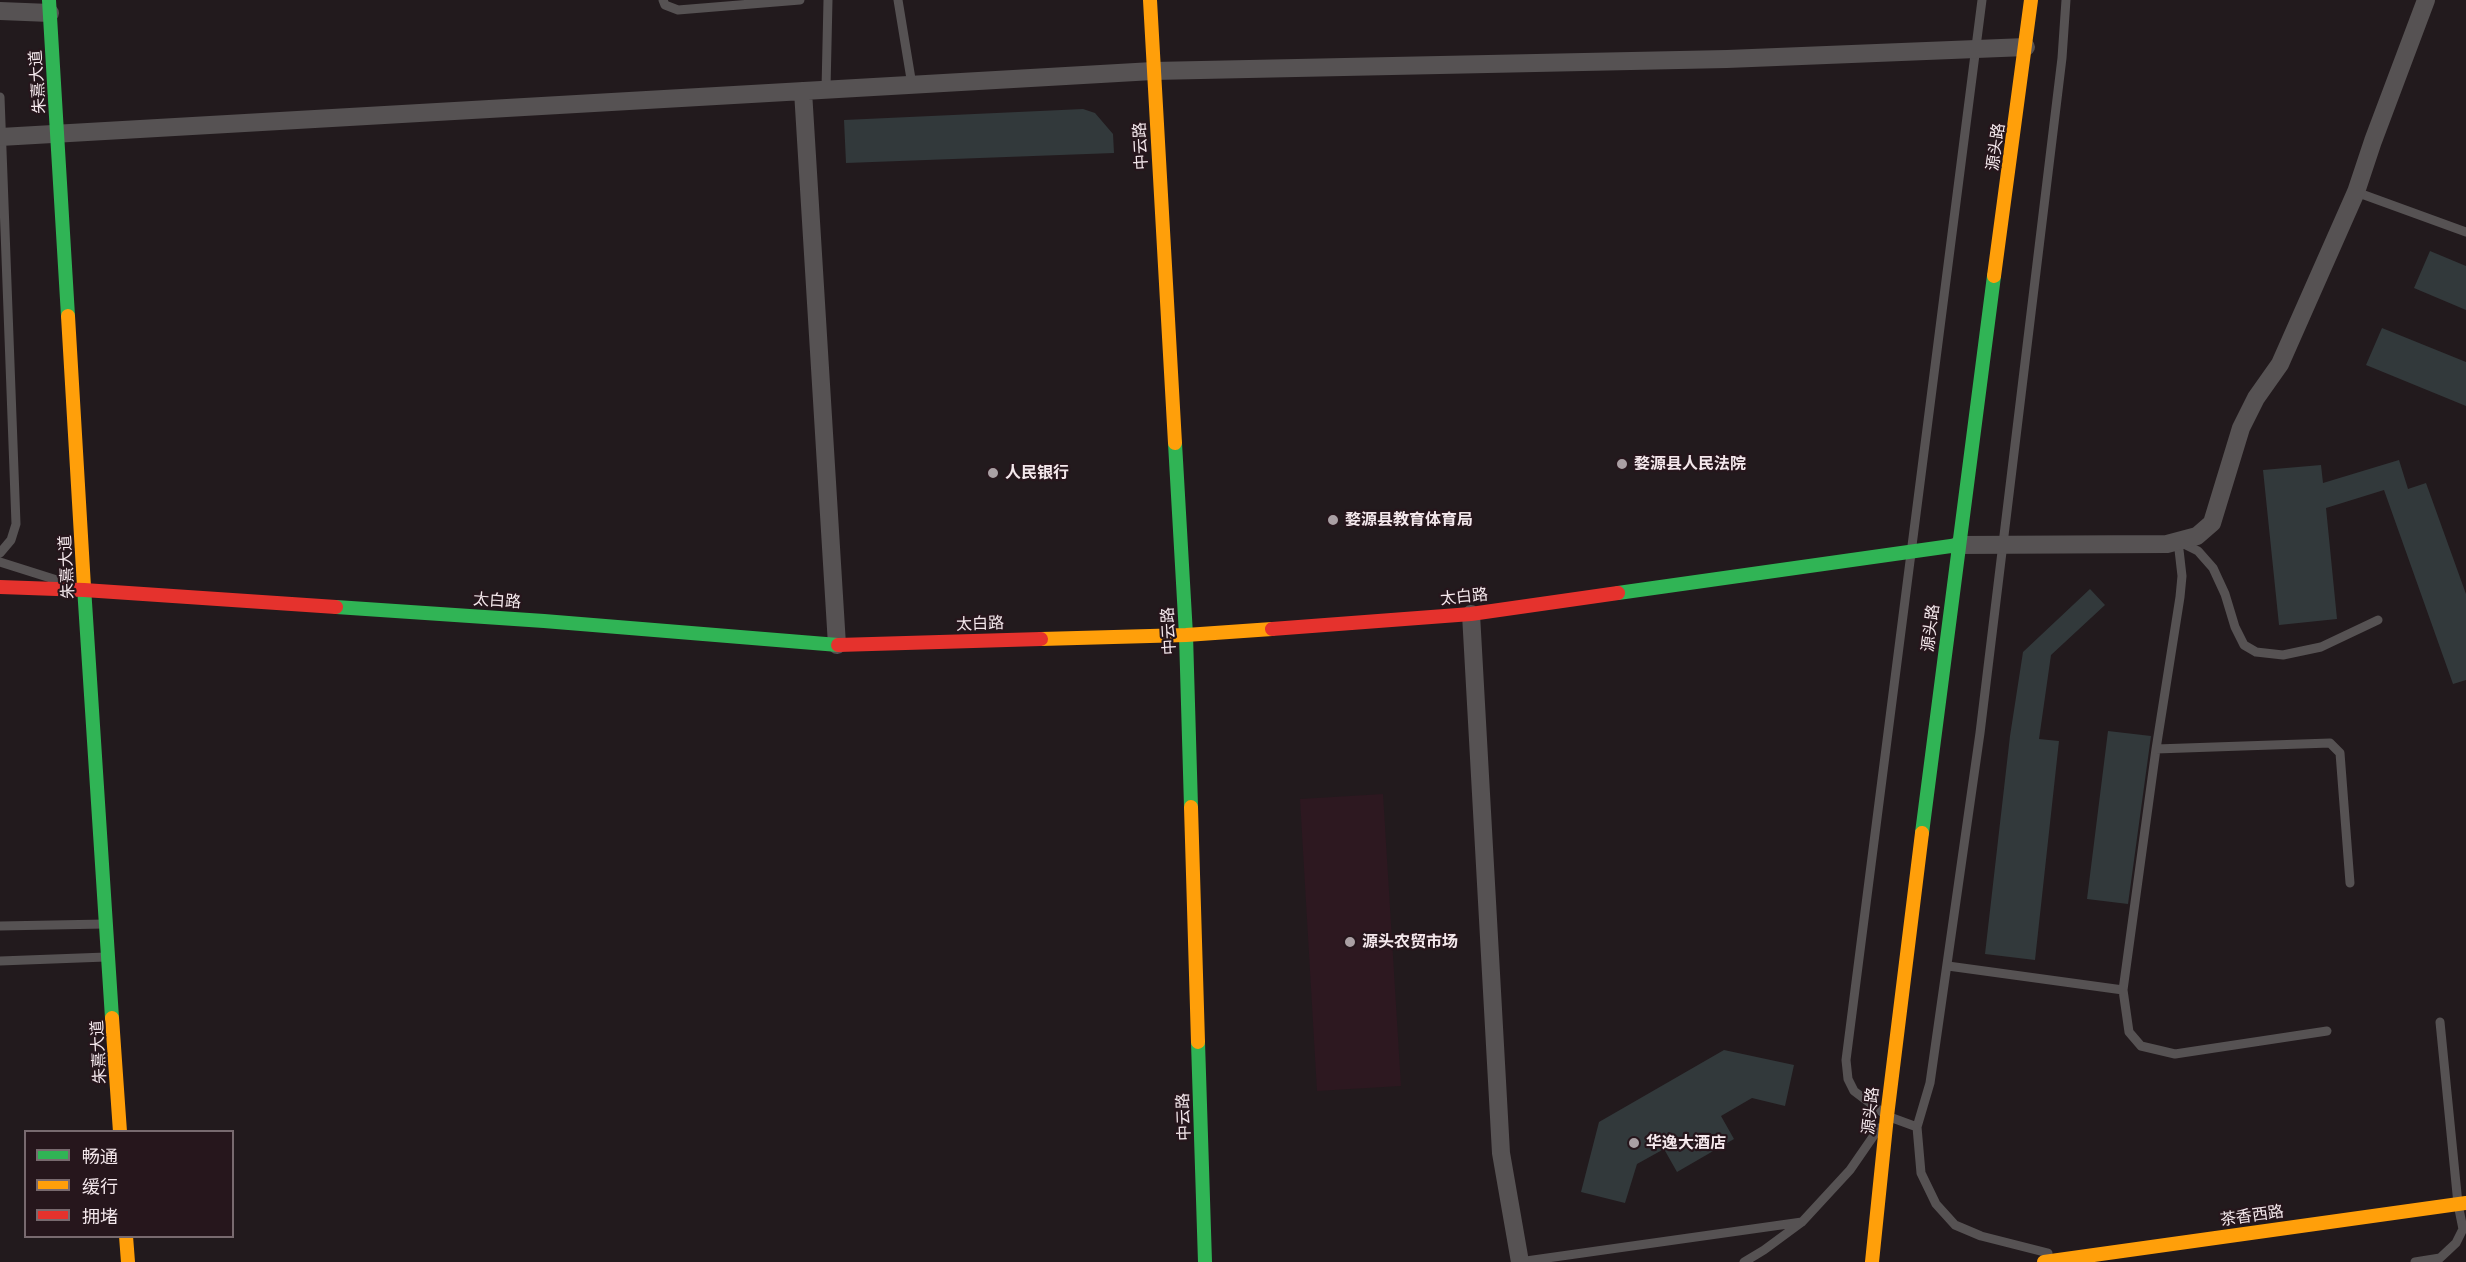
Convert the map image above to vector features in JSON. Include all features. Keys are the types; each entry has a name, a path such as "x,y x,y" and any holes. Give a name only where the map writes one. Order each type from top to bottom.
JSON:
{"street":[{"name":"中云路","path":"1150,0 1186,634 1205,1262"},
{"name":"源头路","path":"1872,1262 1887,1116 1958,545 2031,0"},
{"path":"1958,545 2167,544 2197,536 2212,523 2241,428 2256,398 2280,364 2356,192 2426,0"},
{"path":"0,11 50,7"},
{"name":"朱熹大道","path":"50,7 84,590 120,1130"},
{"path":"0,137 1153,71 1727,59 2026,47"},
{"path":"803,91 837,645"},
{"name":"太白路","path":"0,587 84,590 543,621 837,645 1186,634 1471,614 1958,545"},
{"path":"1471,614 1501,1153 1520,1262"},
{"name":"茶香西路","path":"2043,1262 2462,1203"},
{"path":"126,1238 128,1262"}],"lane":[{"path":"663,0 665,4 678,10 738,2 800,0"},
{"path":"826,89 828,0"},
{"path":"898,0 912,85"},
{"path":"1917,1127 1887,1116 1854,1091 1848,1079 1846,1060 1982,0"},
{"path":"2066,0 2062,58 1980,734 1930,1083 1917,1127 1921,1173 1936,1204 1955,1225 1981,1236 2068,1258"},
{"path":"0,97 15,524 11,540 0,553"},
{"path":"2356,192 2466,232"},
{"path":"2178,541 2198,551 2213,568 2244,645 2256,652 2283,655 2321,646 2378,620"},
{"path":"2178,541 2182,576 2180,597 2156,749 2123,990 2129,1032 2141,1046 2175,1054 2327,1031"},
{"path":"0,562 84,590"},
{"path":"2156,749 2330,743 2340,753 2350,883"},
{"path":"0,926 108,924"},
{"path":"0,961 110,957"},
{"path":"1948,966 2123,990"},
{"path":"2415,1262 2440,1258 2456,1243 2463,1229 2462,1203 2440,1022"},
{"path":"1744,1262 1802,1222 1850,1170 1887,1116"},
{"path":"1520,1262 1802,1222"}],"shaded area":[{"name":"源头农贸市场","path":"1383,794 1401,1086 1317,1091 1300,799"}],"building":[{"path":"1083,109 1095,113 1113,134 1114,153 846,163 844,120"},
{"path":"2430,251 2466,266 2466,310 2414,288"},
{"path":"2382,328 2466,362 2466,406 2366,365"},
{"path":"2399,460 2408,489 2426,483 2466,594 2466,680 2453,684 2384,490 2326,508 2337,619 2279,625 2263,470 2321,465 2323,483"},
{"path":"2090,589 2105,605 2051,655 2039,739 2059,741 2035,960 1985,954 2010,736 2023,652"},
{"path":"2108,731 2151,736 2128,904 2087,899"},
{"name":"华逸大酒店","path":"1724,1050 1794,1065 1785,1106 1752,1098 1721,1116 1734,1139 1677,1172 1664,1149 1637,1164 1625,1203 1581,1192 1599,1122"}],"traffic: fast":[{"path":"49,0 68,316"},
{"path":"1922,833 1994,276"},
{"path":"1175,443 1186,635 1191,807"},
{"path":"1618,593 1958,545"},
{"path":"84,587 112,1018"},
{"path":"336,607 838,645"},
{"path":"1198,1042 1205,1262"}],"traffic: slow":[{"path":"1150,0 1175,443"},
{"path":"1994,276 2031,0"},
{"path":"68,316 84,587"},
{"path":"1041,639 1186,635 1272,629"},
{"path":"1191,807 1198,1042"},
{"path":"1872,1262 1887,1116 1922,833"},
{"path":"112,1018 120,1130"},
{"path":"2044,1262 2466,1203"},
{"path":"126,1238 128,1262"}],"traffic: jam":[{"path":"0,587 84,590 336,607"},
{"path":"1272,629 1471,614 1618,593"},
{"path":"838,645 1041,639"}],"place":[{"name":"婺源县人民法院","path":"1622,464"},
{"name":"人民银行","path":"993,473"},
{"name":"婺源县教育体育局","path":"1333,520"},
{"name":"源头农贸市场","path":"1350,942"},
{"name":"华逸大酒店","path":"1634,1143"}]}
